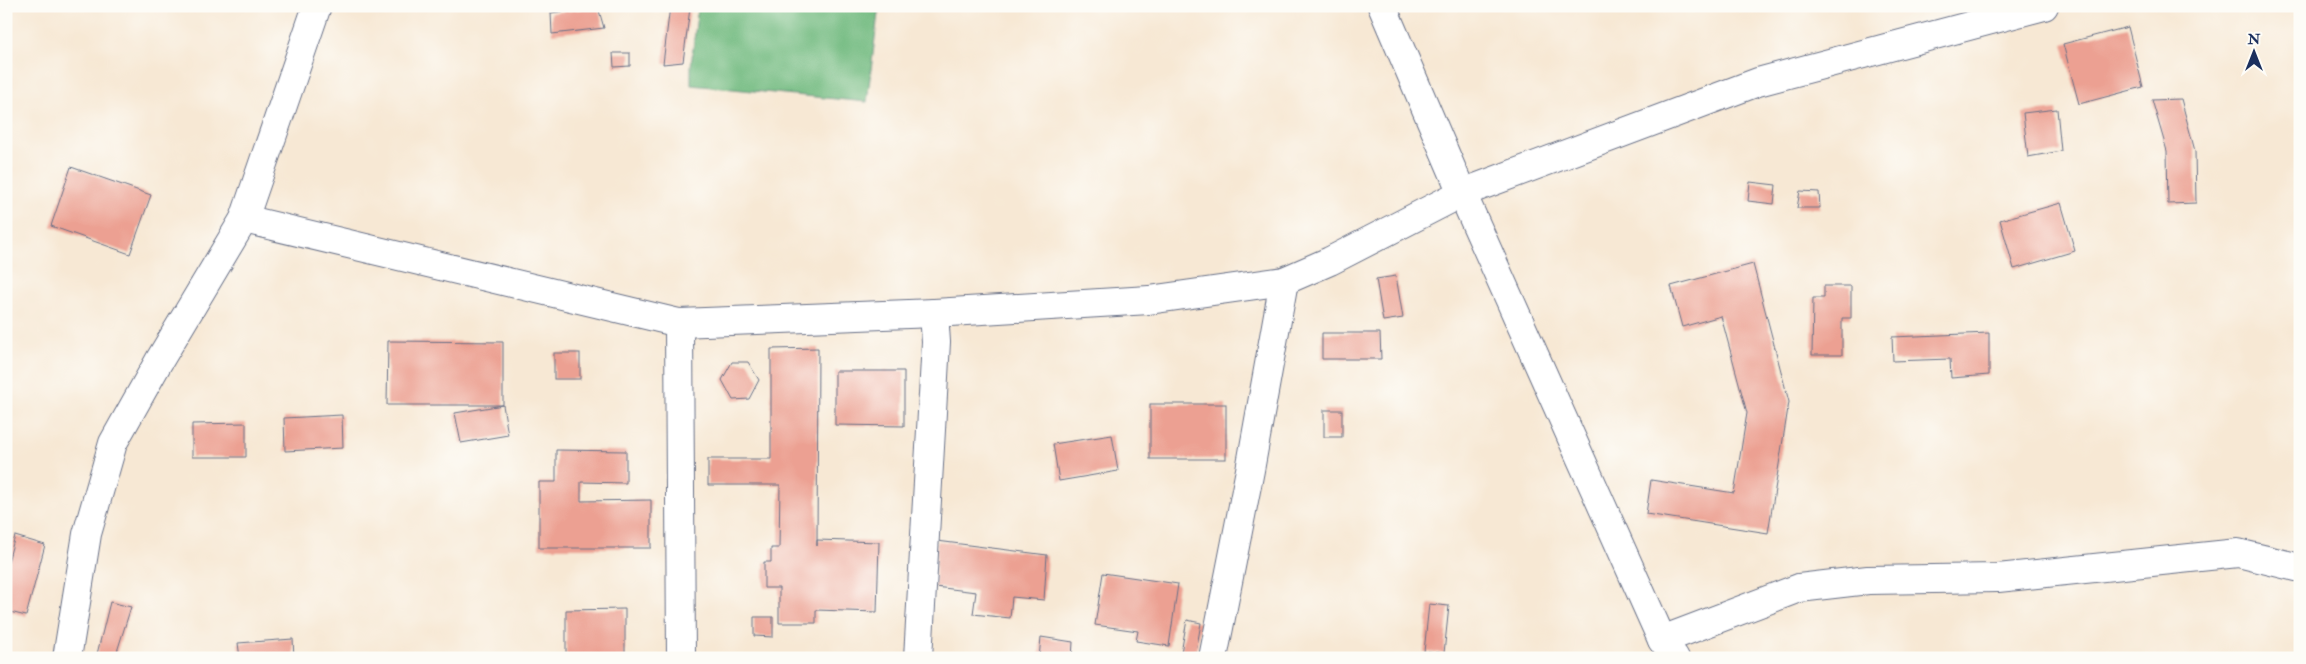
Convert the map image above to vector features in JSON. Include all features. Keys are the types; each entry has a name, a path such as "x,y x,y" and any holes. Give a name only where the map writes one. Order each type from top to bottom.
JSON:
{"street":[{"path":"67,658 87,534 113,443 159,361 244,219 317,6"},
{"path":"1382,6 1462,193 1669,649 1799,588 1868,580 1998,578 2238,553 2300,568"},
{"path":"244,219 679,324 934,313 1149,300 1284,281 1330,261 1462,193 1758,82 2044,6"},
{"path":"1213,658 1250,470 1284,281"},
{"path":"918,658 936,342 934,313"},
{"path":"679,324 682,658"}],"green space":[{"path":"698,6 879,6 867,102 691,85 691,66"}],"building":[{"path":"670,6 690,8 683,62 663,64"},
{"path":"598,7 604,28 552,34 551,13"},
{"path":"2128,27 2143,87 2079,104 2063,44"},
{"path":"613,53 630,53 630,66 614,67"},
{"path":"2181,99 2195,151 2196,203 2168,204 2167,151 2152,100"},
{"path":"2057,109 2061,151 2028,157 2023,113"},
{"path":"71,167 151,195 130,254 51,226"},
{"path":"1750,182 1776,185 1774,204 1748,201"},
{"path":"1800,191 1819,192 1820,208 1797,208"},
{"path":"2061,203 2075,251 2014,269 2000,220"},
{"path":"1753,264 1789,402 1768,533 1646,514 1651,480 1734,493 1747,413 1721,316 1682,327 1671,286"},
{"path":"1396,276 1403,318 1383,321 1376,279"},
{"path":"1824,286 1851,286 1851,318 1842,318 1842,355 1812,355 1813,298 1824,298"},
{"path":"1322,333 1380,333 1381,359 1322,359"},
{"path":"1989,333 1989,375 1951,378 1950,359 1893,361 1892,337"},
{"path":"388,341 503,342 503,405 387,405"},
{"path":"818,348 817,540 879,542 877,612 816,610 816,623 779,623 779,588 764,588 764,562 771,562 771,548 779,548 780,485 708,485 708,459 771,459 771,349"},
{"path":"554,353 580,353 580,379 554,379"},
{"path":"732,362 748,362 759,380 749,399 733,400 722,380"},
{"path":"835,371 904,371 904,426 835,425"},
{"path":"1150,404 1226,404 1226,459 1150,459"},
{"path":"503,405 508,435 461,443 455,413"},
{"path":"1324,410 1342,410 1342,437 1324,437"},
{"path":"342,415 343,448 285,451 284,418"},
{"path":"246,423 246,457 192,457 192,424"},
{"path":"1112,435 1118,471 1059,481 1053,444"},
{"path":"556,450 626,451 626,483 581,482 581,501 651,500 651,548 539,548 539,482 556,482"},
{"path":"15,536 45,545 26,616 6,611 6,569"},
{"path":"937,541 1047,555 1044,600 1012,597 1010,618 973,614 976,592 935,587"},
{"path":"1103,573 1178,584 1169,646 1136,641 1138,631 1095,625"},
{"path":"110,602 131,607 115,658 96,658"},
{"path":"1429,604 1449,606 1444,653 1424,652"},
{"path":"625,609 625,658 566,658 566,610"},
{"path":"754,617 773,617 773,637 754,636"},
{"path":"1187,620 1201,623 1195,658 1180,658"},
{"path":"1041,637 1073,642 1072,658 1039,658"},
{"path":"293,639 294,658 240,658 238,643"}]}
